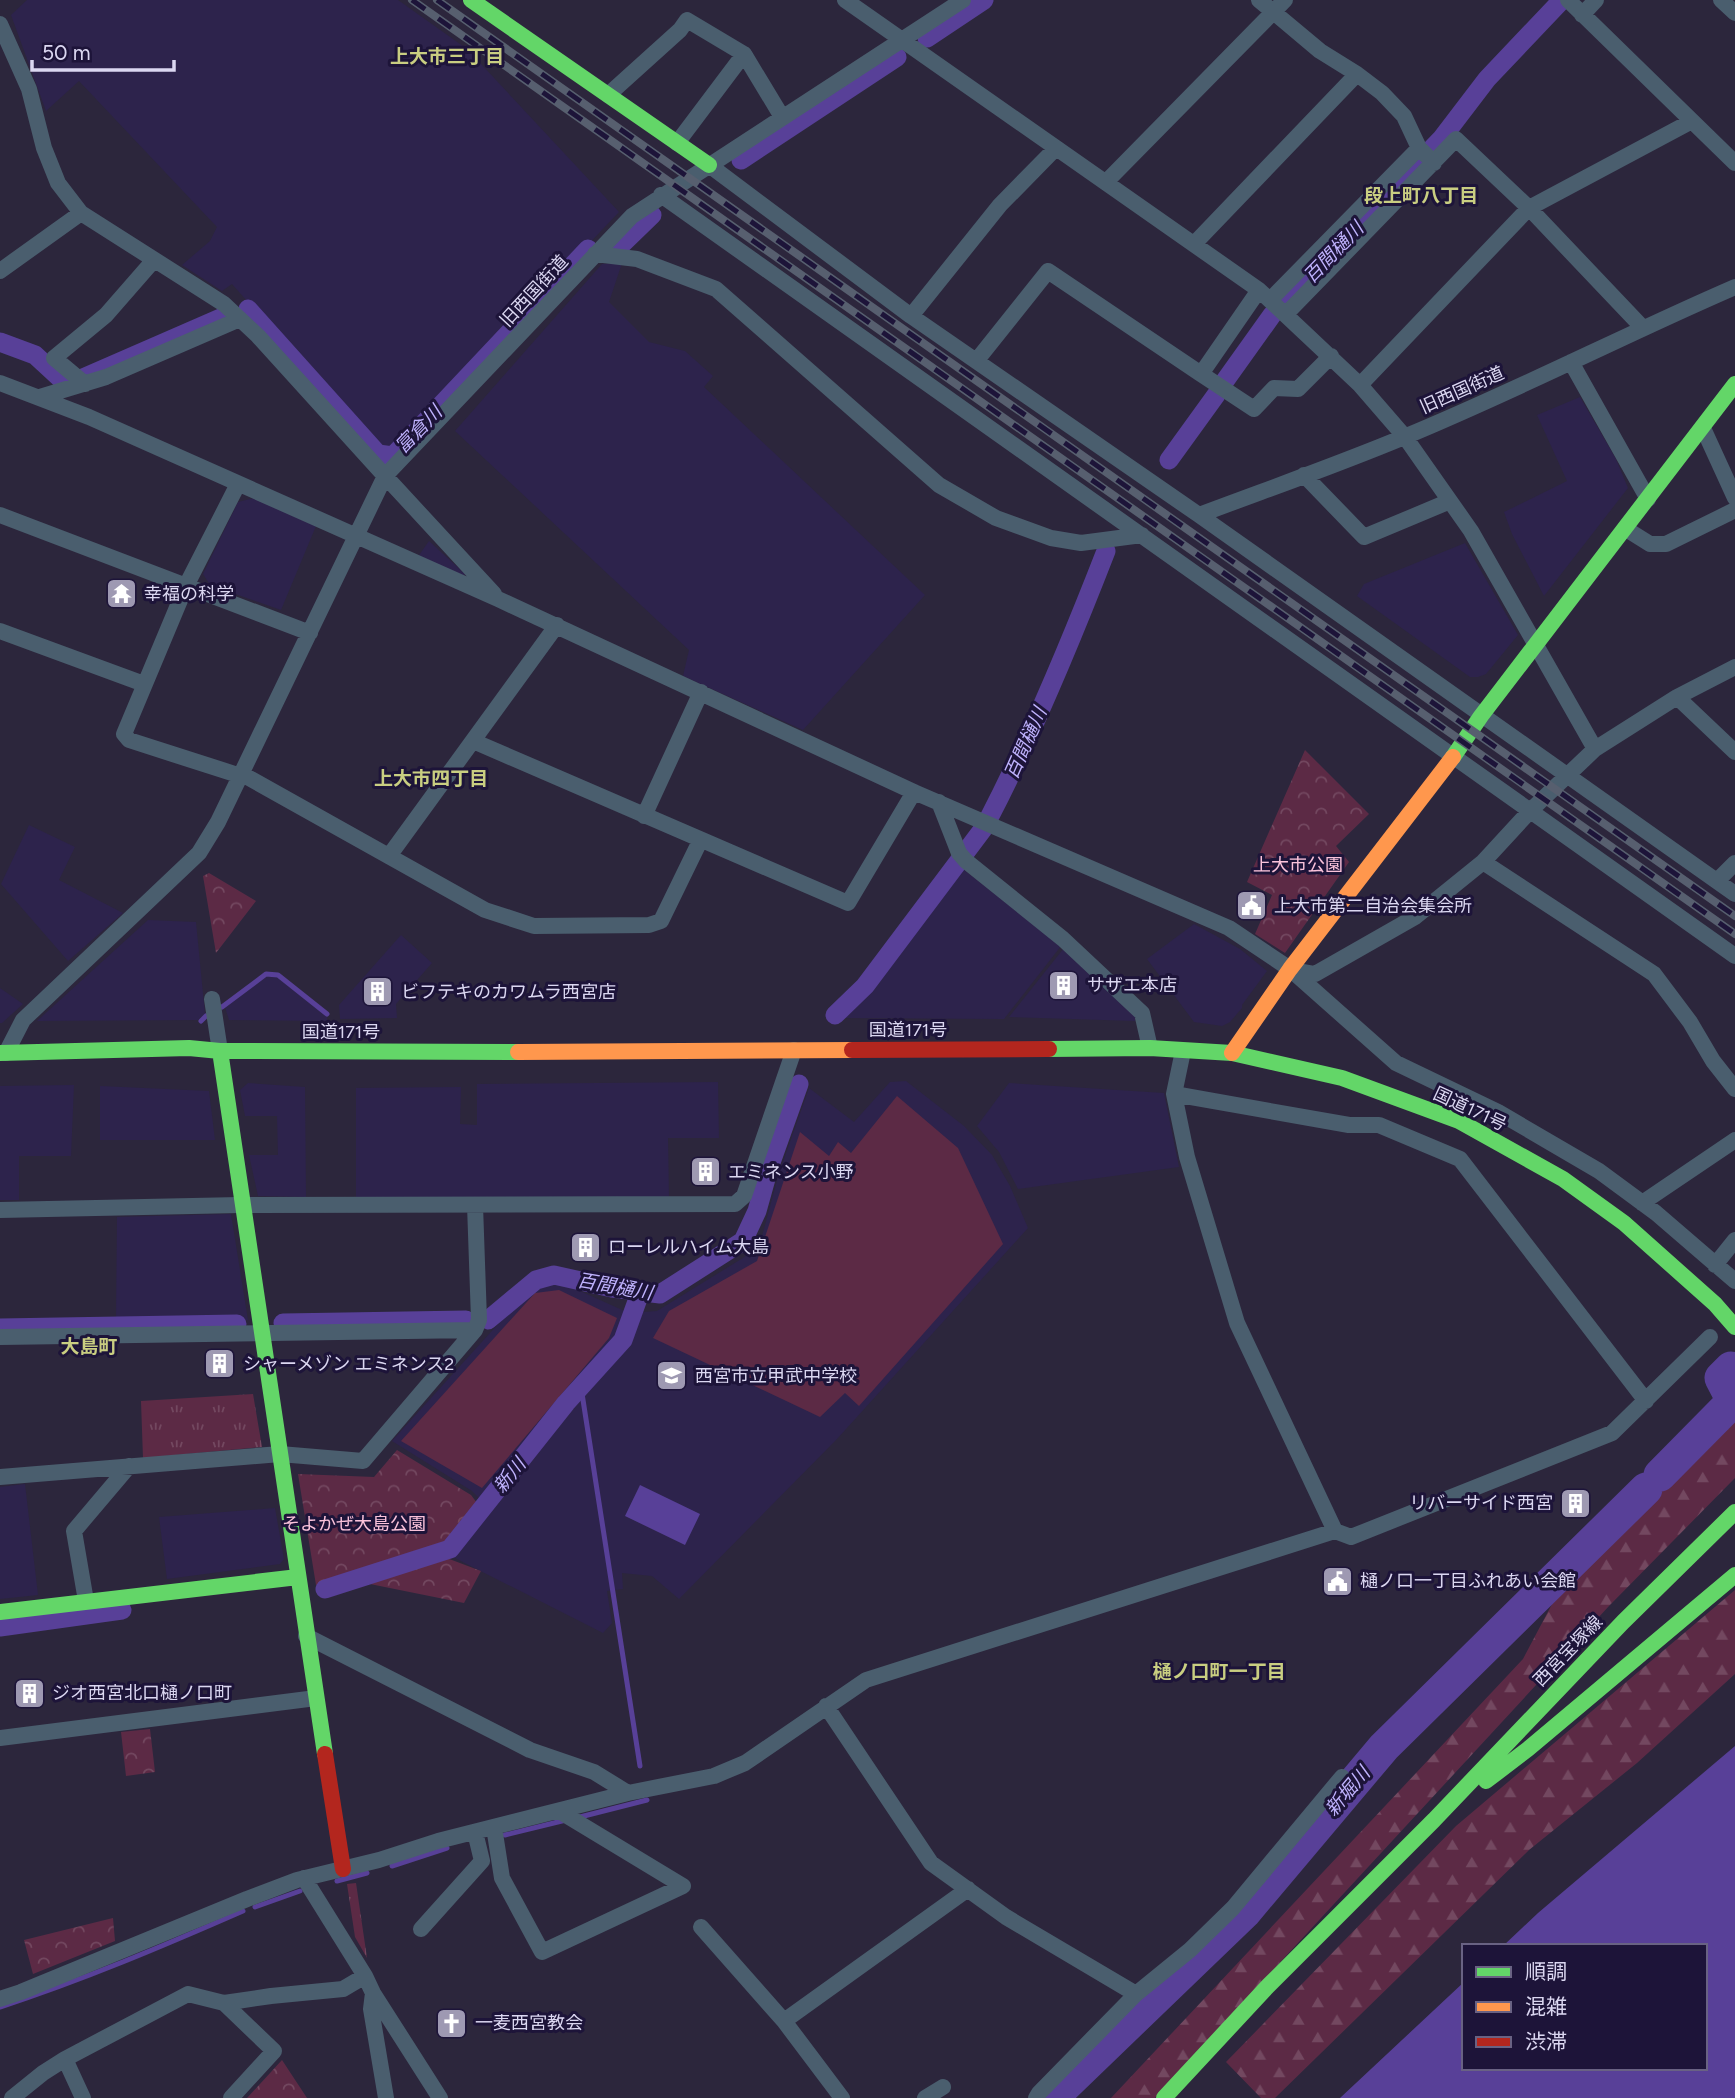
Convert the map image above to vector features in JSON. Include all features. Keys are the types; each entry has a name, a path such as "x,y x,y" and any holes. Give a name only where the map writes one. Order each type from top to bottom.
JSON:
{"main road":[{"path":"479,2 709,165"},
{"path":"1232,1053 1290,969 1735,384"},
{"name":"国道171号","path":"3,1053 189,1048 220,1051 1150,1048 1232,1053 1342,1078 1459,1121 1563,1179 1624,1223 1715,1304 1735,1326"},
{"path":"220,1051 240,1205 262,1332 343,1869"},
{"name":"西宮宝塚線","path":"1164,2098 1268,1986 1434,1821 1623,1622 1735,1512"},
{"name":"西宮宝塚線","path":"1434,1821 1528,1749 1735,1575"},
{"path":"0,1612 298,1577"}],"street":[{"path":"845,0 1275,303 1331,356 1405,437 1471,531 1595,749"},
{"path":"595,254 632,216 661,195 962,0"},
{"path":"1259,0 1279,5 1320,51 1357,74 1396,106 1426,155"},
{"path":"1582,15 1596,0"},
{"path":"1721,0 1735,13"},
{"path":"1568,1 1735,163"},
{"path":"1105,182 1279,5"},
{"path":"608,95 680,30 687,20 744,54 782,117"},
{"path":"0,24 29,89 44,148 58,183 81,213 224,304 498,599"},
{"path":"677,143 744,54"},
{"path":"1194,244 1357,74"},
{"path":"1360,385 1529,208 1692,121"},
{"path":"1201,374 1426,155 1456,139 1529,208 1642,327"},
{"path":"911,316 1000,205 1056,148"},
{"path":"709,165 911,316 1199,515 1735,894"},
{"path":"661,195 1735,956"},
{"path":"0,271 81,213"},
{"name":"旧西国街道","path":"3,1053 23,1020 199,853 218,822 385,476 595,254 637,258 716,289 943,488 996,518 1051,538 1081,543 1142,535"},
{"path":"85,384 54,358 106,315 154,260"},
{"path":"977,360 1048,271 1254,410 1274,388 1298,388 1331,356"},
{"name":"旧西国街道","path":"1199,515 1405,437 1735,287"},
{"path":"40,397 106,377 240,319"},
{"path":"1571,362 1648,499"},
{"path":"0,383 40,397 557,625 914,792 1229,928 1290,969 1396,1063 1498,1111 1599,1171 1642,1203 1735,1281"},
{"path":"1703,428 1735,498"},
{"path":"1304,475 1364,537 1450,501"},
{"path":"238,484 186,586 144,684 124,734 129,740 241,775 485,910 534,926 649,925 661,921 700,841"},
{"path":"1626,528 1650,544 1666,544 1735,510"},
{"path":"0,515 310,633"},
{"path":"388,856 557,625"},
{"path":"0,631 144,684"},
{"path":"1290,969 1315,974 1415,917 1483,862 1530,811 1595,749 1677,697 1735,667"},
{"path":"644,816 701,692"},
{"path":"1677,697 1735,752"},
{"path":"473,741 848,903 914,792"},
{"path":"939,802 963,857 1063,939 1142,1013 1150,1048"},
{"path":"1483,862 1654,974 1690,1021 1713,1061 1735,1089"},
{"path":"1717,881 1735,863"},
{"path":"212,999 220,1051"},
{"path":"0,1210 240,1205 735,1204 744,1196 794,1050"},
{"path":"1183,1051 1174,1094 1187,1157 1237,1323 1335,1531"},
{"path":"1174,1094 1349,1125 1379,1125 1460,1159 1646,1401"},
{"path":"1642,1203 1735,1140"},
{"path":"0,1477 280,1454 363,1461 475,1330 479,1320 475,1205"},
{"path":"1715,1265 1735,1240"},
{"path":"0,1337 475,1330"},
{"path":"0,1999 304,1878 628,1793 714,1776 745,1763 866,1680 1335,1531 1351,1536 1612,1433 1710,1337"},
{"path":"86,1601 75,1531 129,1466"},
{"path":"306,1636 530,1750 594,1772 628,1793"},
{"path":"0,1738 316,1698"},
{"path":"825,1706 931,1863 1006,1917 1136,1994"},
{"path":"1036,2098 1136,1994 1190,1950 1233,1908 1342,1777"},
{"path":"494,1827 502,1878 542,1952 683,1886 559,1811"},
{"path":"421,1929 482,1861 475,1832"},
{"path":"304,1878 440,2098"},
{"path":"784,2021 968,1889"},
{"path":"701,1927 784,2021 842,2098"},
{"path":"12,2098 65,2059 188,1994 224,2003 343,1989 365,1976"},
{"path":"373,1993 371,2009 386,2098"},
{"path":"224,2003 274,2051 232,2098"},
{"path":"65,2059 83,2098"},
{"path":"925,2098 943,2087"}],"shaded area":[{"path":"27,0 398,0 467,49 619,212 390,453 380,452 232,284 222,291 182,265 210,241 217,227 79,81 46,111 11,15"},
{"path":"622,263 609,302 649,342 685,351 713,376 704,387 925,595 803,730 683,676 689,650 455,431 602,264"},
{"path":"1580,397 1616,459 1628,488 1544,596 1512,534 1504,512 1567,481 1537,415"},
{"path":"254,498 316,526 281,610 210,585 203,574 238,502"},
{"path":"429,541 465,574 461,578 417,558"},
{"path":"1465,543 1518,635 1486,674 1478,677 1470,677 1357,596 1364,584"},
{"path":"29,825 75,847 59,880 123,913 68,961 1,884"},
{"path":"963,869 1061,946 1004,1019 841,1018 870,989"},
{"path":"148,920 196,922 205,1014 198,1020 37,1021"},
{"path":"1194,924 1240,949 1267,971 1242,1008 1230,1022 1222,1026 1194,1022 1147,959"},
{"name":"ビフテキのカワムラ西宮店","path":"401,935 432,963 396,1004 397,1018 340,1019 339,1005"},
{"path":"1064,948 1135,1015 1135,1021 1009,1017"},
{"path":"266,977 277,977 327,1016 327,1021 229,1020 225,1007"},
{"path":"0,988 23,1004 2,1023 0,1023"},
{"name":"西宮市立甲武中学校","path":"906,1081 964,1126 992,1155 1010,1186 1028,1228 837,1439 679,1599 652,1576 622,1573 623,1589 607,1591 612,1623 603,1633 453,1557 490,1509 472,1491 392,1441 530,1289 562,1283 629,1313 657,1311 751,1253 761,1240 779,1173 809,1088 854,1122 890,1082"},
{"path":"718,1082 719,1138 668,1138 669,1197 356,1197 356,1088 461,1087 460,1124 477,1125 477,1084"},
{"path":"248,1083 305,1087 306,1197 258,1196 249,1155 278,1155 277,1116 245,1116 240,1090"},
{"path":"1009,1083 1164,1093 1179,1167 1018,1189 999,1152 977,1126"},
{"path":"74,1085 71,1156 19,1156 19,1200 0,1200 0,1086"},
{"path":"100,1086 209,1091 215,1140 100,1140"},
{"path":"231,1214 248,1320 116,1319 117,1217"},
{"path":"25,1484 38,1595 0,1599 0,1487"},
{"path":"640,1485 700,1514 685,1545 625,1516"},
{"path":"275,1508 284,1559 280,1564 167,1579 159,1517"},
{"path":"1735,1746 1735,2098 1340,2098 1462,1984 1462,2070 1707,2070 1707,1944 1505,1944"}],"green space":[{"name":"上大市公園","path":"1305,750 1369,814 1336,846 1349,862 1285,953 1255,934 1272,895 1247,882"},
{"path":"209,873 256,901 216,953 203,876"},
{"path":"897,1096 958,1148 1003,1244 859,1406 845,1393 820,1417 653,1338 669,1311 757,1261 800,1132 829,1156 838,1142 851,1153"},
{"path":"559,1290 617,1318 609,1338 482,1488 401,1441 535,1293"},
{"path":"1732,1364 1735,1367 1735,1478 1609,1606 1155,2098 1111,2098 1523,1659 1569,1572 1701,1443"},
{"path":"253,1394 262,1447 143,1458 141,1401"},
{"name":"そよかぜ大島公園","path":"397,1450 471,1495 477,1503 443,1545 316,1585 298,1474 374,1477"},
{"path":"444,1557 481,1571 464,1603 370,1584"},
{"path":"1735,1590 1735,1674 1637,1763 1529,1850 1275,2098 1261,2098 1226,2062 1456,1826"},
{"path":"150,1729 155,1772 126,1776 121,1732"},
{"path":"356,1883 367,1958 355,1937 347,1884"},
{"path":"113,1918 115,1941 33,1974 24,1940"},
{"path":"282,2060 307,2098 247,2098"}],"waterway":[{"name":"富倉川","path":"927,38 984,0"},
{"name":"百間樋川","path":"1222,385 1272,315 1442,138 1487,79 1562,0"},
{"name":"富倉川","path":"741,160 897,57"},
{"name":"富倉川","path":"619,247 652,215"},
{"name":"富倉川","path":"248,309 378,454 393,456 588,249"},
{"name":"富倉川","path":"83,378 223,317"},
{"name":"富倉川","path":"0,342 35,355 61,379 66,378"},
{"name":"百間樋川","path":"1169,460 1216,395"},
{"name":"百間樋川","path":"989,818 1051,686 1106,551"},
{"name":"百間樋川","path":"835,1015 865,986 983,829"},
{"path":"222,1007 266,974 278,975 327,1014"},
{"path":"201,1021 206,1016"},
{"name":"百間樋川","path":"488,1320 536,1280 554,1275 612,1288 660,1294 743,1241 757,1211 769,1168 799,1084"},
{"name":"新川","path":"325,1589 450,1549 566,1403 623,1340 640,1293"},
{"name":"百間樋川","path":"283,1323 466,1320"},
{"name":"百間樋川","path":"0,1328 237,1324"},
{"name":"新堀川","path":"1660,1475 1733,1401 1721,1378 1731,1368"},
{"path":"581,1387 640,1766"},
{"name":"新堀川","path":"1052,2098 1245,1912 1384,1747 1646,1489"},
{"name":"新川","path":"0,1627 122,1610"},
{"path":"576,1818 647,1800"},
{"path":"505,1835 566,1820"},
{"path":"392,1866 447,1848"},
{"path":"337,1881 367,1873"},
{"path":"255,1907 300,1891"},
{"path":"0,2007 123,1962 243,1911"}],"railway":[{"path":"412,0 1735,934"},
{"path":"437,0 1735,916"}],"traffic: fast":[{"path":"471,0 709,165"},
{"path":"1453,757 1481,716 1735,384"},
{"path":"0,1053 189,1048 220,1051 518,1052"},
{"path":"1049,1049 1150,1048 1232,1053 1342,1078 1459,1121 1563,1179 1624,1223 1715,1304 1735,1327"},
{"path":"220,1051 325,1754"},
{"path":"1164,2098 1268,1986 1434,1820 1623,1622 1735,1512"},
{"path":"1486,1781 1528,1749 1735,1575"},
{"path":"0,1612 298,1577"}],"traffic: slow":[{"path":"1232,1053 1290,969 1453,757"},
{"path":"518,1052 852,1050"}],"traffic: jam":[{"path":"852,1050 1049,1049"},
{"path":"325,1754 343,1869"}],"place":[{"name":"幸福の科学","path":"121,594"},
{"name":"上大市第二自治会集会所","path":"1251,906"},
{"name":"サザエ本店","path":"1064,985"},
{"name":"ビフテキのカワムラ西宮店","path":"378,992"},
{"name":"エミネンス小野","path":"705,1172"},
{"name":"ローレルハイム大島","path":"585,1247"},
{"name":"シャーメゾン エミネンス2","path":"220,1364"},
{"name":"西宮市立甲武中学校","path":"672,1376"},
{"name":"リバーサイド西宮","path":"1576,1503"},
{"name":"樋ノ口一丁目ふれあい会館","path":"1337,1581"},
{"name":"ジオ西宮北口樋ノ口町","path":"29,1693"},
{"name":"一麦西宮教会","path":"452,2023"}],"district":[{"name":"上大市三丁目","path":"447,56"},
{"name":"段上町八丁目","path":"1421,195"},
{"name":"上大市四丁目","path":"431,778"},
{"name":"大島町","path":"89,1346"},
{"name":"樋ノ口町一丁目","path":"1219,1671"}]}
